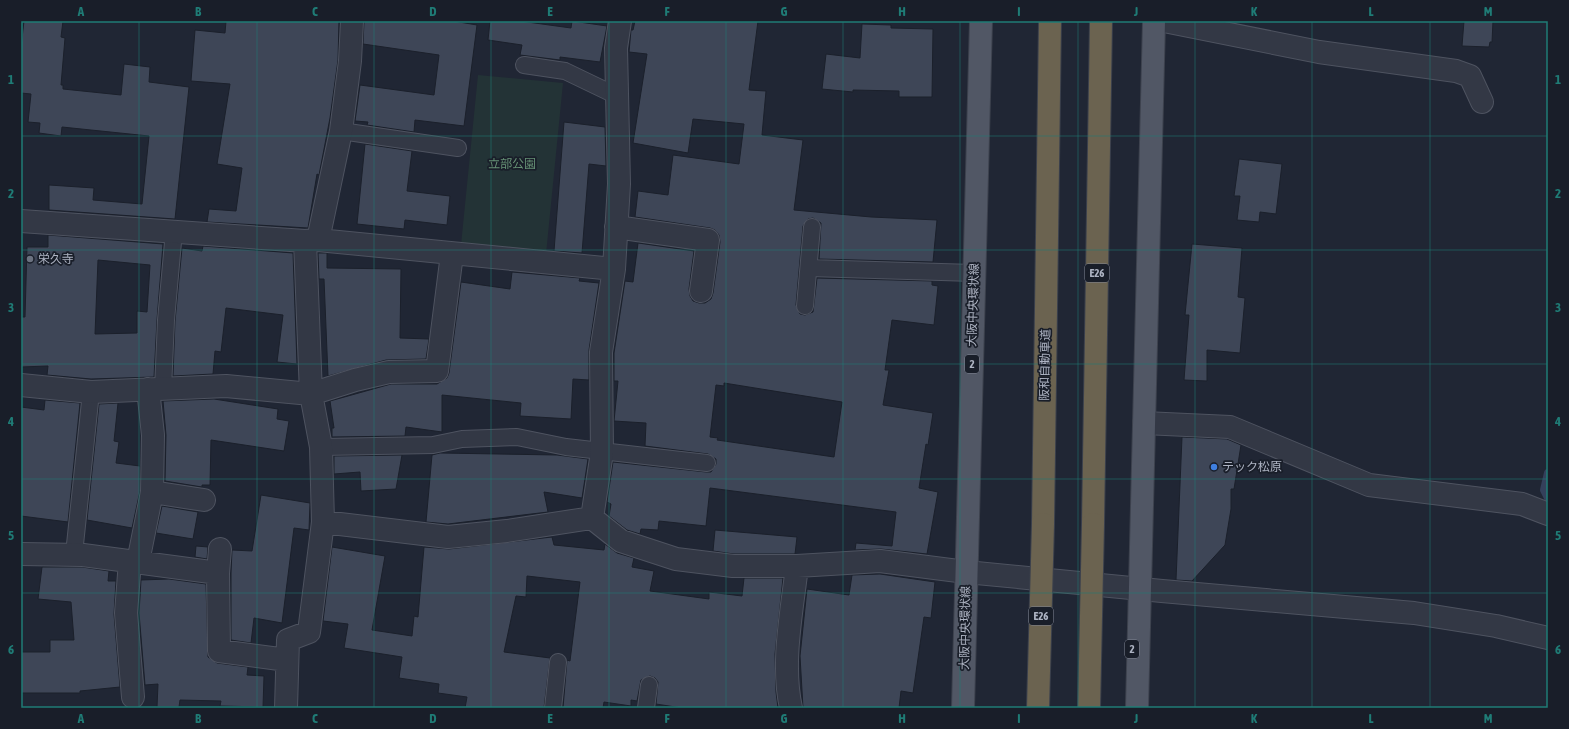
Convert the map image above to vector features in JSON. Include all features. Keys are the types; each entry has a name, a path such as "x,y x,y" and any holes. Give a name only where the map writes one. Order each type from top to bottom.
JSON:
{"highway":[{"name":"阪和自動車道","path":"1038,708 1043,516 1050,21"},
{"name":"E26","path":"1088,708 1101,21"}],"main road":[{"name":"大阪中央環状線","path":"963,708 981,21"},
{"name":"2","path":"1137,708 1154,21"},
{"name":"2","path":"1124,708 1139,589"}],"street":[{"path":"286,708 288,640 309,632 323,522 321,447 311,394 311,241 341,131 350,61 352,21"},
{"path":"592,518 602,452 601,352 614,269 619,184 616,48 620,21"},
{"path":"1164,21 1319,52 1456,71 1470,76 1482,102"},
{"path":"21,221 311,241 614,269"},
{"path":"616,227 708,240 701,291"},
{"path":"21,385 91,392 226,386 311,394 356,380 389,372 437,371 452,254"},
{"path":"133,697 126,613 134,562 152,492 155,389"},
{"path":"1144,423 1230,427 1369,485 1522,504 1548,514"},
{"path":"152,492 204,500"},
{"path":"323,522 448,537 507,532 592,518 621,541 676,559 733,566 796,566 880,561 966,572 1139,589 1414,613 1496,626 1548,638"},
{"path":"220,549 218,573 219,652 287,660"},
{"path":"21,554 74,554 218,573"},
{"path":"791,708 787,692 786,672 796,566"}],"lane":[{"path":"524,65 566,71 617,96"},
{"path":"341,131 458,148"},
{"path":"805,306 812,227"},
{"path":"155,389 166,320 174,231"},
{"path":"808,268 974,273"},
{"path":"74,554 91,392"},
{"path":"321,447 433,444 462,439 517,437 566,447 602,452 707,463"},
{"path":"553,708 558,662"},
{"path":"646,708 649,685"}],"green space":[{"name":"立部公園","path":"478,75 563,83 546,254 461,245"}],"building":[{"path":"24,21 63,21 61,37 65,38 61,85 63,85 63,89 121,95 124,64 150,67 149,82 189,87 175,219 49,210 49,185 94,188 93,200 142,204 149,136 62,127 61,136 39,133 40,123 28,122 31,94 21,93 21,47"},
{"path":"226,21 339,21 338,60 330,118 319,175 317,174 308,228 207,222 209,209 236,211 242,168 217,164 230,84 191,81 195,30 225,33"},
{"path":"364,21 453,21 477,25 464,126 415,120 414,132 367,125 368,122 355,121 360,85 434,95 439,55 363,44"},
{"path":"490,21 520,21 571,28 572,21 607,26 600,62 560,57 560,60 520,55 522,45 488,40"},
{"path":"635,21 758,21 749,90 766,91 762,135 803,140 794,210 871,217 937,220 933,262 819,259 821,223 813,218 808,219 803,226 796,305 800,314 805,315 813,312 817,278 932,281 932,285 938,286 934,325 892,320 885,370 889,370 883,405 933,413 919,488 938,492 927,554 881,549 855,550 856,543 892,546 896,512 710,488 706,526 659,521 658,530 641,529 640,534 627,530 609,516 611,504 607,502 613,462 706,472 711,472 716,464 716,459 708,454 645,446 646,423 614,421 618,381 614,381 614,353 625,281 633,282 638,243 694,251 689,289 690,296 693,301 705,303 711,299 713,293 720,242 719,235 715,230 710,228 635,217 638,191 668,195 673,155 739,164 744,124 693,119 688,153 633,143 647,54 629,52 631,30 633,30","holes":["724,383 842,402 834,457 717,440 718,438 710,437 716,385 724,386"]},
{"path":"1464,21 1493,21 1492,42 1490,42 1489,47 1462,46"},
{"path":"862,24 891,25 891,28 933,29 932,97 899,97 899,91 853,90 853,92 822,89 826,54 860,58"},
{"path":"564,122 605,127 606,166 589,164 582,253 554,251"},
{"path":"365,144 412,151 407,191 450,196 447,225 405,220 404,229 357,224"},
{"path":"1239,159 1282,164 1276,214 1260,212 1259,222 1237,220 1240,196 1234,196"},
{"path":"48,235 163,244 154,377 91,379 47,375 48,366 21,367 21,317 25,317 27,247 48,247","holes":["98,260 150,265 147,312 137,311 137,333 95,334"]},
{"path":"1192,244 1242,248 1238,297 1245,298 1240,353 1207,350 1207,381 1184,380 1189,315 1185,315"},
{"path":"203,246 293,253 297,364 277,362 283,315 226,308 221,352 215,351 213,374 173,376 175,321 182,248 202,251"},
{"path":"318,253 327,253 327,268 401,269 400,338 429,339 426,359 386,360 328,376 324,279 319,279"},
{"path":"512,272 580,278 579,281 599,283 589,350 589,380 573,379 571,419 520,416 521,403 442,395 442,432 406,427 405,436 332,437 332,428 334,428 330,401 391,384 437,384 447,378 449,373 461,282 510,289"},
{"path":"214,399 278,409 277,419 289,421 284,451 211,440 210,485 202,485 202,487 165,481 166,435 163,401"},
{"path":"45,400 80,403 68,522 21,516 21,407 44,410"},
{"path":"118,403 114,441 119,442 116,463 140,466 140,491 132,528 87,520 99,404"},
{"path":"1182,437 1227,439 1241,445 1234,489 1231,489 1231,509 1225,545 1192,581 1176,580"},
{"path":"440,453 557,455 588,459 582,498 544,492 548,512 448,524 426,522 432,455"},
{"path":"402,455 396,489 361,491 360,472 334,474 334,456"},
{"path":"261,495 310,503 309,530 294,528 282,623 254,618 251,643 231,640 232,550 252,551"},
{"path":"162,506 198,512 193,539 156,533"},
{"path":"715,530 797,537 795,554 734,554 713,551"},
{"path":"552,537 554,545 604,550 605,544 617,553 634,558 632,567 654,571 650,591 709,599 709,592 742,596 744,578 783,578 775,654 778,708 682,708 656,704 658,682 655,678 650,676 641,680 637,701 631,700 631,706 604,702 603,708 563,708 567,660 570,661 580,582 527,576 526,597 516,596 504,652 550,658 544,708 465,708 467,697 438,693 439,684 399,678 402,657 344,648 348,624 323,621 332,547 385,556 372,630 412,636 414,616 418,617 424,547 449,549"},
{"path":"196,546 208,547 207,559 195,557"},
{"path":"42,567 82,567 109,571 108,581 116,581 114,614 120,687 80,691 80,693 21,693 21,652 50,652 50,640 74,640 71,602 38,599"},
{"path":"880,574 935,582 931,618 924,617 913,693 901,691 899,708 803,708 800,656 807,589 849,595 852,575"},
{"path":"169,579 206,584 208,657 217,663 248,667 247,675 264,676 263,707 220,706 221,701 180,700 179,707 157,707 158,684 145,685 139,613 141,580"}],"waterway":[{"path":"1548,473 1544,490 1548,498"}],"place":[{"name":"栄久寺","path":"30,259"},
{"name":"テック松原","path":"1214,467"}]}
